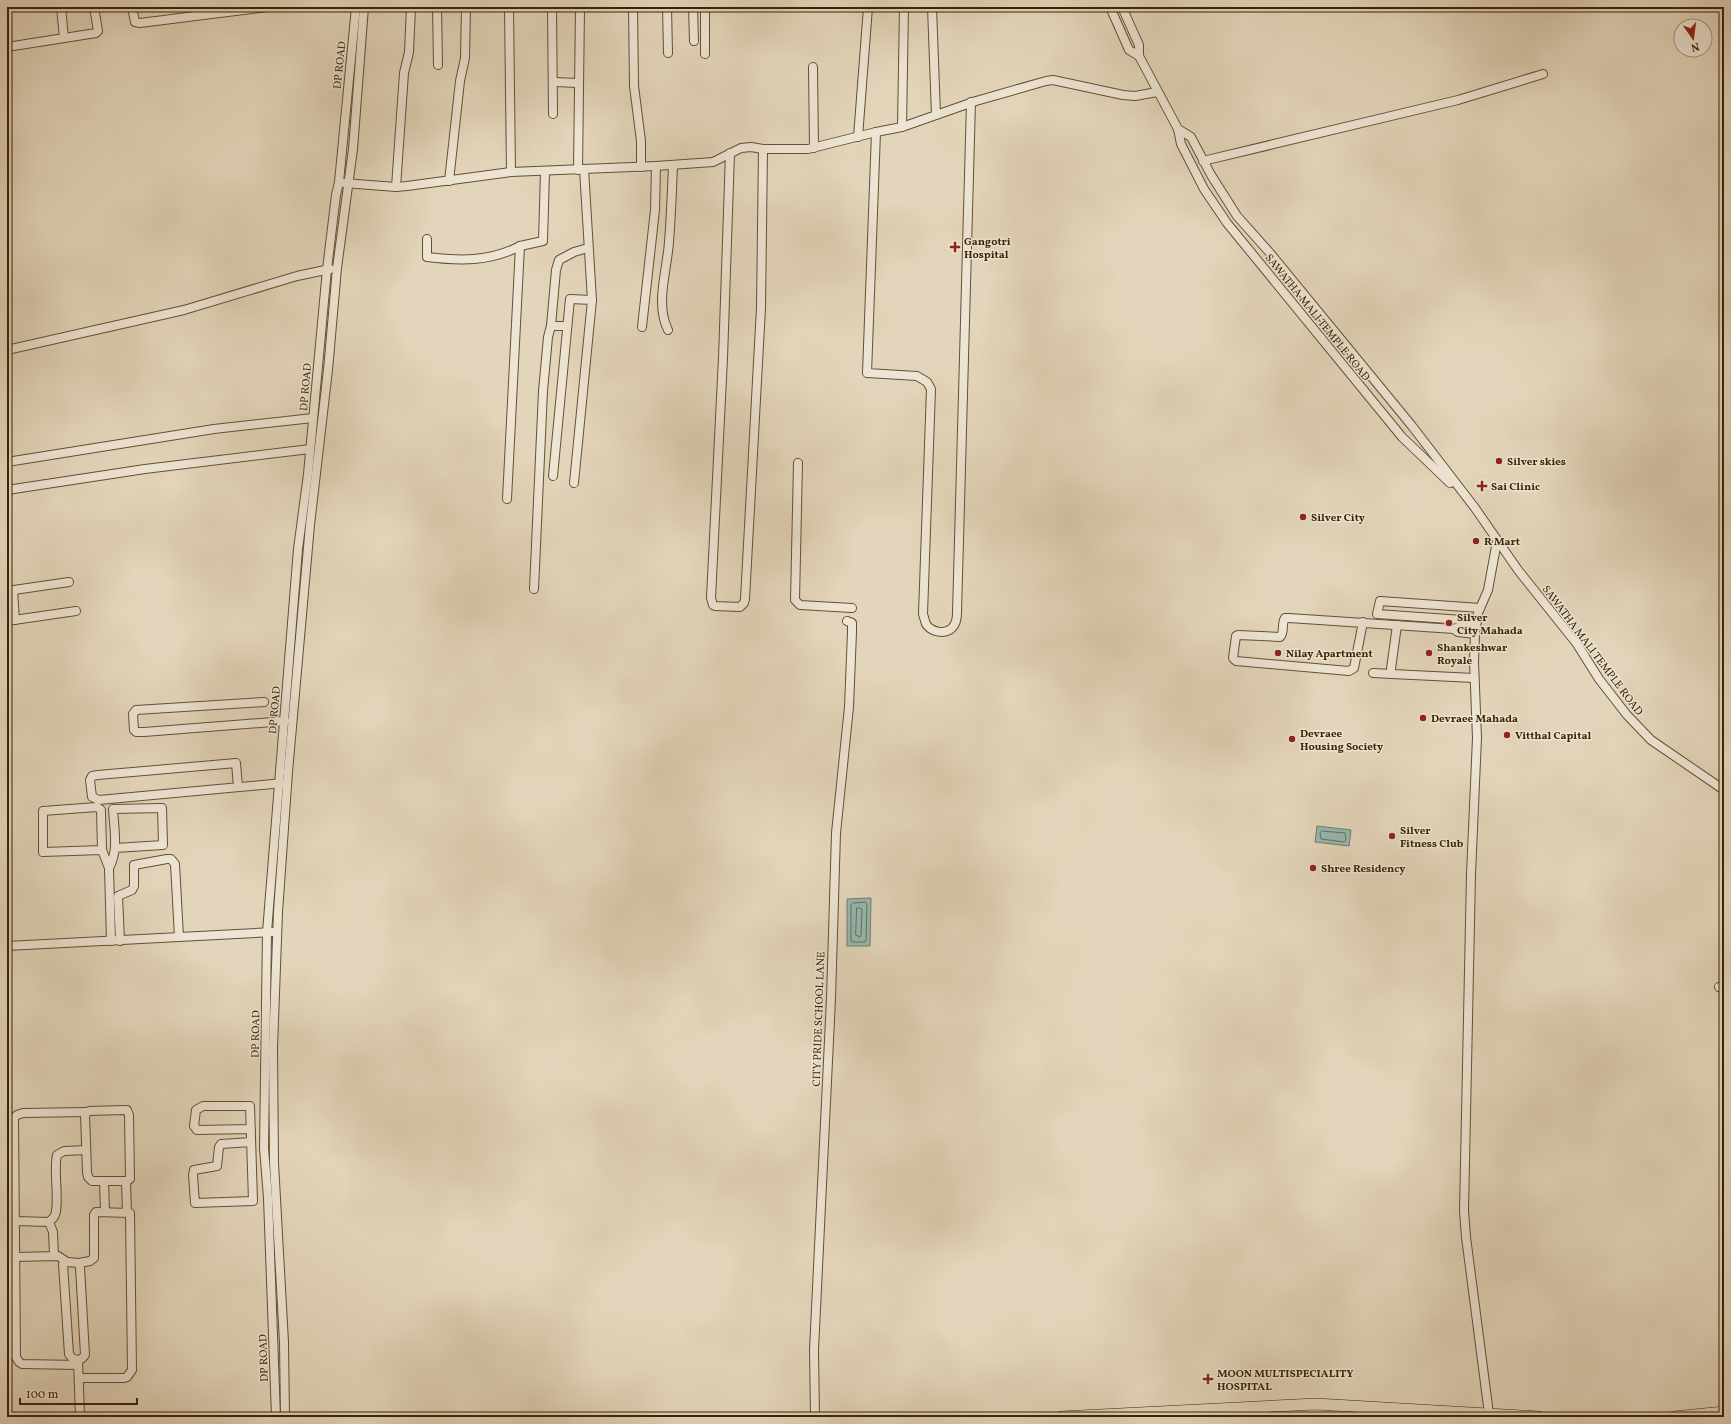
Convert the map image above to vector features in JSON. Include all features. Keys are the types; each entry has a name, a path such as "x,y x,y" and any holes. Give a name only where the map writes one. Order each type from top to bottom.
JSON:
{"main road":[{"path":"1061,1417 1316,1404 1539,1417"},
{"path":"1674,1417 1724,1412"}],"street":[{"path":"61,7 64,38"},
{"path":"7,46 97,32 94,7"},
{"path":"132,7 134,20 135,22 140,23 217,10 267,7"},
{"name":"DP ROAD","path":"276,1417 272,1187 273,1048 285,721 298,549 310,450 327,269 339,182 356,7"},
{"name":"DP ROAD","path":"285,1417 284,1334 272,1187 264,1133 267,932 328,370 337,268 349,184 364,7"},
{"path":"396,187 404,73 409,52 410,7"},
{"path":"437,7 438,65"},
{"path":"449,181 460,81 465,58 466,7"},
{"path":"509,7 511,172"},
{"path":"552,7 554,82 553,114"},
{"path":"574,483 592,300 581,169 578,83 580,7"},
{"path":"633,7 634,86 641,141 641,167"},
{"path":"667,7 668,52"},
{"path":"693,7 694,41"},
{"path":"705,7 705,54"},
{"path":"858,137 868,7"},
{"path":"902,127 904,7"},
{"path":"932,7 936,115"},
{"name":"SAWATHA MALI TEMPLE ROAD","path":"1110,7 1129,50 1139,56"},
{"name":"SAWATHA MALI TEMPLE ROAD","path":"1122,7 1139,45 1139,56 1178,129 1181,144 1204,189 1227,223 1402,437 1467,500"},
{"path":"349,68 360,67"},
{"path":"813,67 814,148"},
{"path":"1203,161 1458,100 1543,74"},
{"path":"339,182 396,187 511,172 641,167 713,162 741,148 751,147 763,150 814,148 902,127 971,102 1036,82 1053,80 1123,95 1135,96 1157,92"},
{"path":"554,82 578,83"},
{"path":"876,132 867,373 917,376 927,382 931,389 923,614 926,624 935,631 942,632 951,629 956,622 957,613 971,102"},
{"name":"SAWATHA MALI TEMPLE ROAD","path":"1178,129 1191,137 1203,161 1237,216 1270,253 1407,420 1518,570 1577,644 1599,679 1627,715 1651,740 1724,790"},
{"path":"730,153 723,358 711,598 713,605 715,606 740,607 744,603 745,599 759,331 763,150"},
{"path":"668,330 663,321 662,307 669,243 674,165"},
{"path":"642,327 655,210 656,166"},
{"path":"427,239 427,257 458,261 489,258 512,251 520,246 544,241 545,171"},
{"path":"507,499 520,246"},
{"path":"534,589 543,391 556,270 559,260 574,252 588,248"},
{"path":"7,350 184,310 297,276 337,268"},
{"path":"553,476 570,299 592,300"},
{"path":"551,326 567,326"},
{"path":"7,462 214,429 313,418"},
{"path":"7,490 145,469 310,450"},
{"path":"798,463 795,600 800,605 852,608"},
{"path":"1489,1414 1464,1211 1471,874 1477,738 1474,678 1476,627 1480,608 1488,590 1497,541"},
{"path":"69,582 10,590 11,621 76,611"},
{"path":"1476,627 1376,614 1380,601 1480,608"},
{"path":"1363,622 1354,668 1349,671 1236,661 1233,658 1236,636 1280,637 1282,636 1285,618 1363,622 1454,629 1459,627 1476,627"},
{"name":"CITY PRIDE SCHOOL LANE","path":"816,1417 814,1350 831,990 836,833 849,707 849,622"},
{"path":"1392,674 1391,668 1397,625"},
{"path":"1373,673 1474,678"},
{"path":"264,702 136,710 133,714 134,730 136,732 144,732 285,721"},
{"path":"238,786 236,763 98,775 92,776 90,780 92,797 99,800 283,783"},
{"path":"102,850 43,852 43,811 99,808 102,813 102,850 109,868 115,941"},
{"path":"109,868 113,861 115,848 114,809 162,808 163,845 115,848"},
{"path":"115,941 118,896 132,890 134,886 134,865 167,859 171,859 175,864 179,937"},
{"path":"7,946 278,932"},
{"path":"251,1135 200,1131 195,1129 195,1113 199,1107 250,1106 251,1135 253,1201 195,1203 194,1170 217,1166 219,1146 221,1144 251,1135 264,1133"},
{"path":"79,1263 85,1355 78,1362 22,1364 19,1362 15,1351 14,1118 23,1113 124,1110 128,1112 130,1176 126,1181 126,1212"},
{"path":"87,1112 85,1120 88,1177 92,1181 126,1181"},
{"path":"15,1221 49,1222 55,1216 55,1163 57,1155 64,1151 86,1150"},
{"path":"104,1182 105,1212"},
{"path":"15,1257 54,1256 62,1257 67,1262 79,1263 93,1260 94,1215 96,1212 130,1213 132,1370 127,1377 124,1378 79,1378"},
{"path":"49,1222 53,1232 54,1256"},
{"path":"67,1262 63,1264 69,1354 78,1362"},
{"path":"78,1362 80,1417"}],"water":[{"path":"1317,826 1351,830 1349,846 1315,842"},
{"path":"871,898 870,946 847,946 847,899"}],"place":[{"name":"Gangotri Hospital","path":"955,247"},
{"name":"Silver skies","path":"1499,461"},
{"name":"Sai Clinic","path":"1482,486"},
{"name":"Silver City","path":"1303,517"},
{"name":"R Mart","path":"1476,541"},
{"name":"Silver City Mahada","path":"1449,623"},
{"name":"Nilay Apartment","path":"1278,653"},
{"name":"Shankeshwar Royale","path":"1429,653"},
{"name":"Devraee Mahada","path":"1423,718"},
{"name":"Vitthal Capital","path":"1507,735"},
{"name":"Devraee Housing Society","path":"1292,739"},
{"name":"Silver Fitness Club","path":"1392,836"},
{"name":"Shree Residency","path":"1313,868"},
{"name":"MOON MULTISPECIALITY HOSPITAL","path":"1208,1379"}]}
